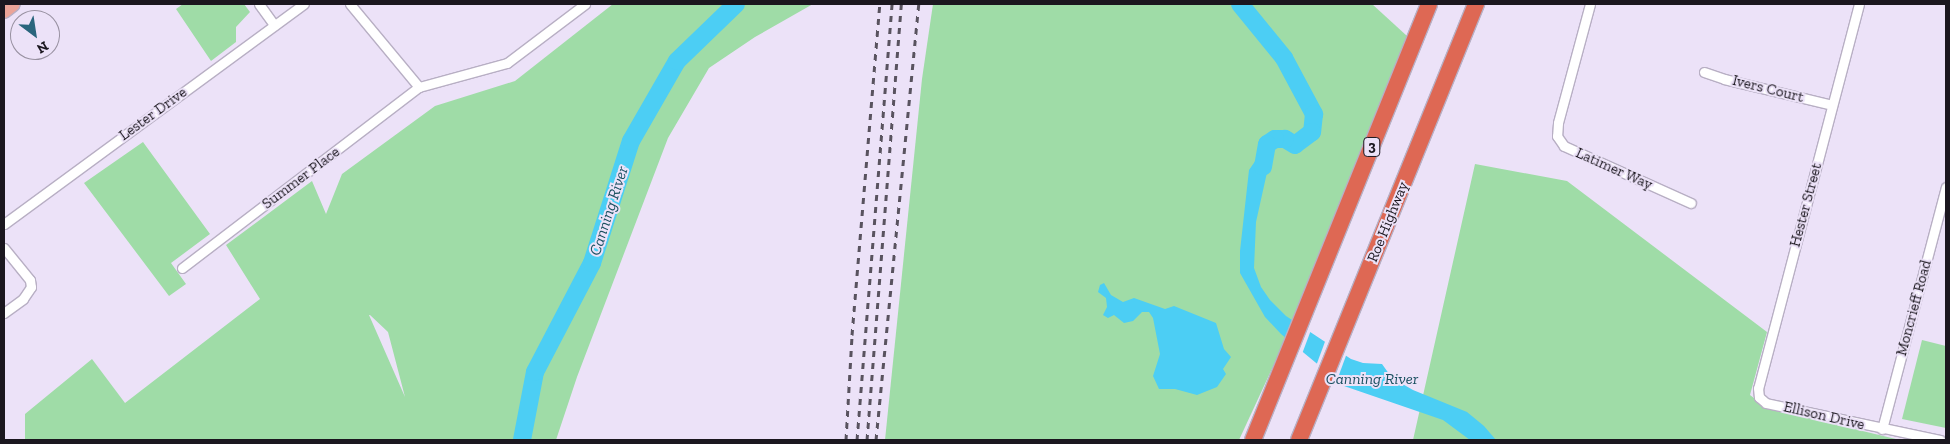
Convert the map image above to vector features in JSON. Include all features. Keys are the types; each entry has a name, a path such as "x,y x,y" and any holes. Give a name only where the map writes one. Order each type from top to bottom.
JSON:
{"highway":[{"name":"3","path":"1253,440 1429,4"},
{"name":"Roe Highway","path":"1299,440 1476,4"}],"main road":[{"path":"4,11 13,4"}],"street":[{"path":"259,4 274,25"},
{"name":"Lester Drive","path":"4,224 304,4"},
{"path":"350,4 420,87 507,63 585,4"},
{"name":"Latimer Way","path":"1590,4 1558,123 1557,136 1564,146 1691,204"},
{"name":"Hester Street","path":"1766,403 1759,397 1758,388 1859,4"},
{"name":"Ivers Court","path":"1704,72 1724,79 1832,105"},
{"name":"Summer Place","path":"182,268 420,87"},
{"name":"Moncrieff Road","path":"1882,429 1946,187"},
{"path":"4,248 30,280 31,287 23,299 4,313"},
{"name":"Ellison Drive","path":"1766,403 1940,440"}],"green space":[{"path":"183,4 244,4 250,12 236,27 236,42 211,61 176,9"},
{"path":"613,4 813,4 755,37 709,68 668,138 577,377 556,440 25,440 25,414 92,359 125,403 260,299 226,245 312,181 326,214 342,174 435,106 515,81","holes":["369,315 388,332 405,397"]},
{"path":"933,4 1372,4 1407,36 1283,345 1239,440 885,440 922,79"},
{"path":"143,142 210,234 171,263 186,284 169,296 84,183"},
{"path":"1475,164 1567,181 1767,332 1750,395 1767,408 1900,440 1413,440"},
{"path":"1922,340 1946,346 1946,428 1902,419"}],"water":[{"name":"Canning River","path":"1267,144 1270,159 1256,222 1254,268 1261,287 1270,300 1286,316 1351,359 1363,363 1382,364 1392,378 1413,390 1467,412 1484,426 1496,440 1470,440 1443,420 1344,386 1281,334 1265,317 1240,273 1240,251 1249,170"},
{"path":"1104,283 1111,295 1123,302 1134,298 1165,309 1174,306 1216,323 1224,349 1231,357 1223,369 1226,374 1217,387 1197,395 1175,389 1159,389 1153,376 1160,354 1153,318 1149,312 1142,312 1133,321 1124,323 1114,315 1108,318 1103,315 1107,307 1106,298 1098,292 1100,285"}],"pier":[{"path":"1294,318 1311,330 1302,354 1285,340"},
{"path":"1326,339 1347,353 1336,383 1316,366"}],"waterway":[{"name":"Canning River","path":"522,440 535,372 592,263 631,141 677,61 736,4"},
{"name":"Canning River","path":"1240,4 1284,58 1314,114 1312,132 1295,145 1285,139 1275,139 1267,144 1263,167"}],"railway":[{"path":"846,440 852,335 880,4"},
{"path":"857,440 892,4"},
{"path":"867,440 901,4"},
{"path":"876,440 919,4"}]}
